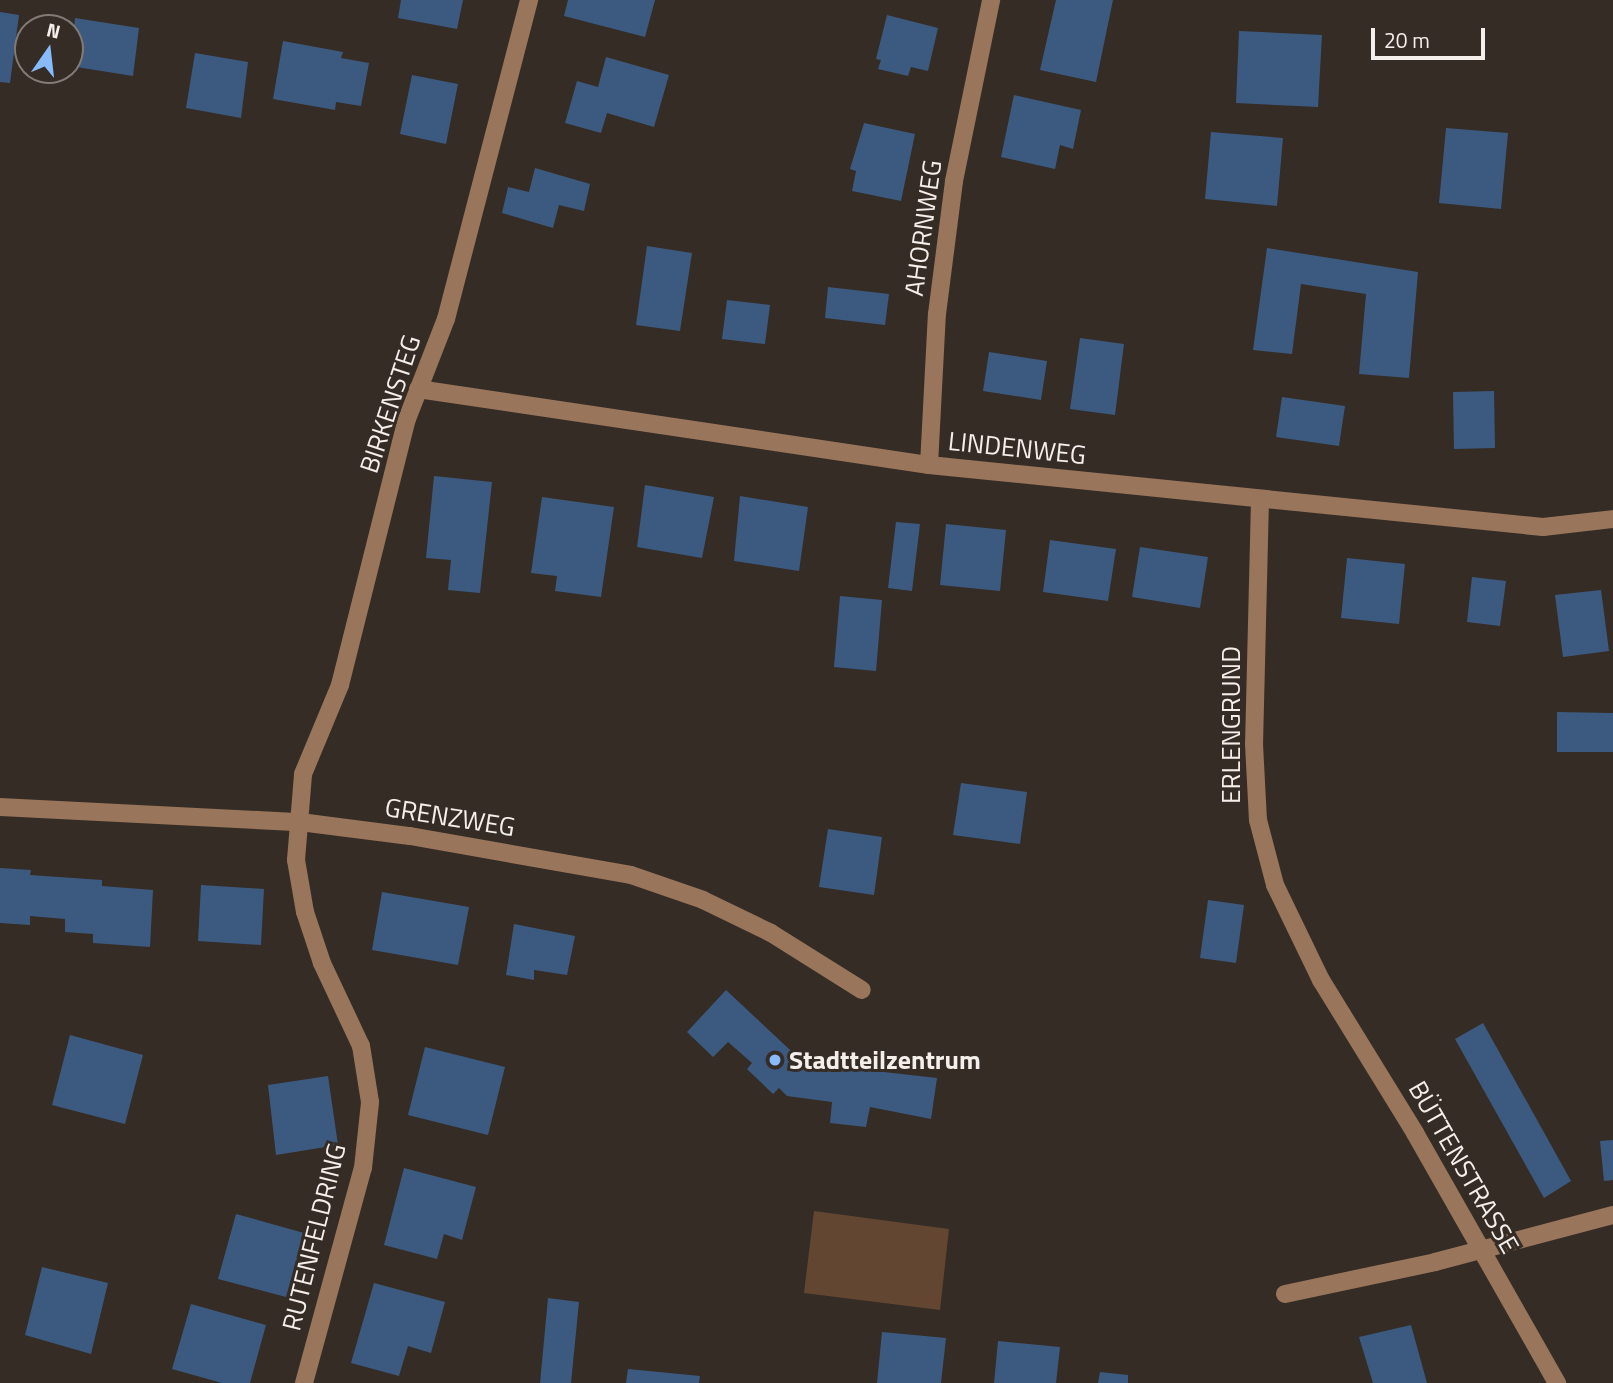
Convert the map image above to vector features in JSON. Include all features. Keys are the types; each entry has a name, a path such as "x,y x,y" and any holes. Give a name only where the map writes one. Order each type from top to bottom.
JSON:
{"street":[{"name":"BIRKENSTEG","path":"300,822 303,774 340,685 418,389 446,319 529,0"},
{"name":"AHORNWEG","path":"929,465 937,314 954,181 990,0"},
{"name":"LINDENWEG","path":"418,389 929,465 1543,527 1613,519"},
{"name":"ERLENGRUND","path":"1260,500 1254,744 1258,820 1275,885 1321,980"},
{"name":"GRENZWEG","path":"0,807 300,822 410,836 631,875 703,900 771,933 862,990"},
{"name":"RUTENFELDRING","path":"300,822 296,860 305,912 322,963 361,1046 370,1102 363,1168 304,1383"},
{"name":"BÜTTENSTRASSE","path":"1321,980 1481,1247 1557,1383"},
{"path":"1286,1294 1435,1262 1481,1247 1613,1215"}],"shaded area":[{"path":"814,1211 949,1229 940,1310 804,1293"}],"building":[{"path":"401,0 463,0 457,29 398,18"},
{"path":"568,0 655,0 645,37 564,16"},
{"path":"1056,0 1113,0 1096,82 1040,70"},
{"path":"0,12 14,14 14,53 10,83 0,82"},
{"path":"887,15 938,28 928,71 911,67 908,76 878,69 881,60 876,59"},
{"path":"84,19 139,28 133,76 84,68"},
{"path":"1239,31 1322,35 1318,107 1236,103"},
{"path":"283,41 343,52 341,58 369,63 361,106 336,102 335,110 273,99"},
{"path":"195,53 248,62 241,118 186,108"},
{"path":"606,57 669,75 654,127 607,113 601,133 565,123 577,81 598,87"},
{"path":"412,75 458,84 446,144 400,134"},
{"path":"1014,95 1081,110 1073,149 1060,145 1055,169 1001,157"},
{"path":"864,123 915,134 901,201 852,191 856,171 850,169"},
{"path":"1446,128 1508,133 1501,209 1439,203"},
{"path":"1211,132 1283,138 1277,206 1205,199"},
{"path":"535,168 590,184 584,211 559,205 553,228 502,213 508,187 529,192"},
{"path":"647,246 692,253 680,331 636,325"},
{"path":"1267,248 1418,272 1409,378 1359,374 1366,294 1301,284 1292,354 1253,350"},
{"path":"828,287 889,294 885,325 825,318"},
{"path":"727,300 770,305 765,344 722,339"},
{"path":"1080,338 1124,344 1115,415 1070,409"},
{"path":"989,352 1047,361 1041,400 983,391"},
{"path":"1494,391 1495,448 1454,449 1453,392"},
{"path":"1282,397 1345,406 1339,446 1276,437"},
{"path":"434,476 492,482 480,593 448,590 451,560 426,558"},
{"path":"645,485 714,497 702,558 637,547"},
{"path":"740,496 808,507 799,571 734,561"},
{"path":"542,497 614,507 601,597 555,591 557,576 531,573"},
{"path":"896,522 920,524 912,591 888,588"},
{"path":"946,524 1006,530 1000,591 940,585"},
{"path":"1050,540 1116,549 1108,601 1043,592"},
{"path":"1140,547 1208,557 1200,608 1132,597"},
{"path":"1347,558 1405,564 1399,624 1341,618"},
{"path":"1472,577 1506,581 1500,626 1467,622"},
{"path":"1601,590 1609,651 1563,657 1555,595"},
{"path":"840,596 882,600 876,671 834,667"},
{"path":"1557,712 1613,713 1613,752 1557,752"},
{"path":"961,783 1027,792 1020,844 953,835"},
{"path":"828,829 882,837 874,895 819,887"},
{"path":"0,868 31,870 30,875 102,880 102,886 153,890 150,947 93,943 93,934 65,932 65,919 30,916 30,925 0,923"},
{"path":"201,885 264,889 261,945 198,941"},
{"path":"382,892 469,907 458,965 372,950"},
{"path":"1208,900 1244,905 1236,963 1200,958"},
{"path":"514,924 575,936 567,975 534,970 534,980 506,975"},
{"name":"Stadtteilzentrum","path":"726,990 804,1063 937,1078 931,1119 870,1107 866,1127 830,1123 832,1102 787,1096 779,1088 773,1094 747,1069 752,1063 728,1042 713,1057 687,1032"},
{"path":"1483,1023 1571,1181 1544,1198 1455,1039"},
{"path":"70,1035 143,1055 125,1124 52,1105"},
{"path":"425,1047 505,1067 488,1135 408,1115"},
{"path":"328,1076 338,1145 276,1155 268,1085"},
{"path":"1613,1140 1613,1180 1604,1181 1600,1141"},
{"path":"404,1168 476,1187 462,1240 444,1234 437,1259 384,1245"},
{"path":"236,1214 304,1233 286,1297 218,1279"},
{"path":"42,1267 108,1283 91,1354 25,1335"},
{"path":"374,1283 445,1302 431,1353 408,1346 399,1376 351,1363"},
{"path":"548,1298 579,1302 571,1383 540,1383"},
{"path":"191,1304 266,1325 250,1383 222,1383 172,1369"},
{"path":"1411,1325 1427,1383 1373,1383 1359,1337"},
{"path":"882,1332 946,1338 941,1383 877,1383"},
{"path":"998,1341 1060,1347 1056,1383 994,1383"},
{"path":"628,1369 700,1376 699,1383 626,1383"},
{"path":"1100,1372 1128,1375 1128,1383 1098,1383"}],"place":[{"name":"Stadtteilzentrum","path":"775,1060"}]}
